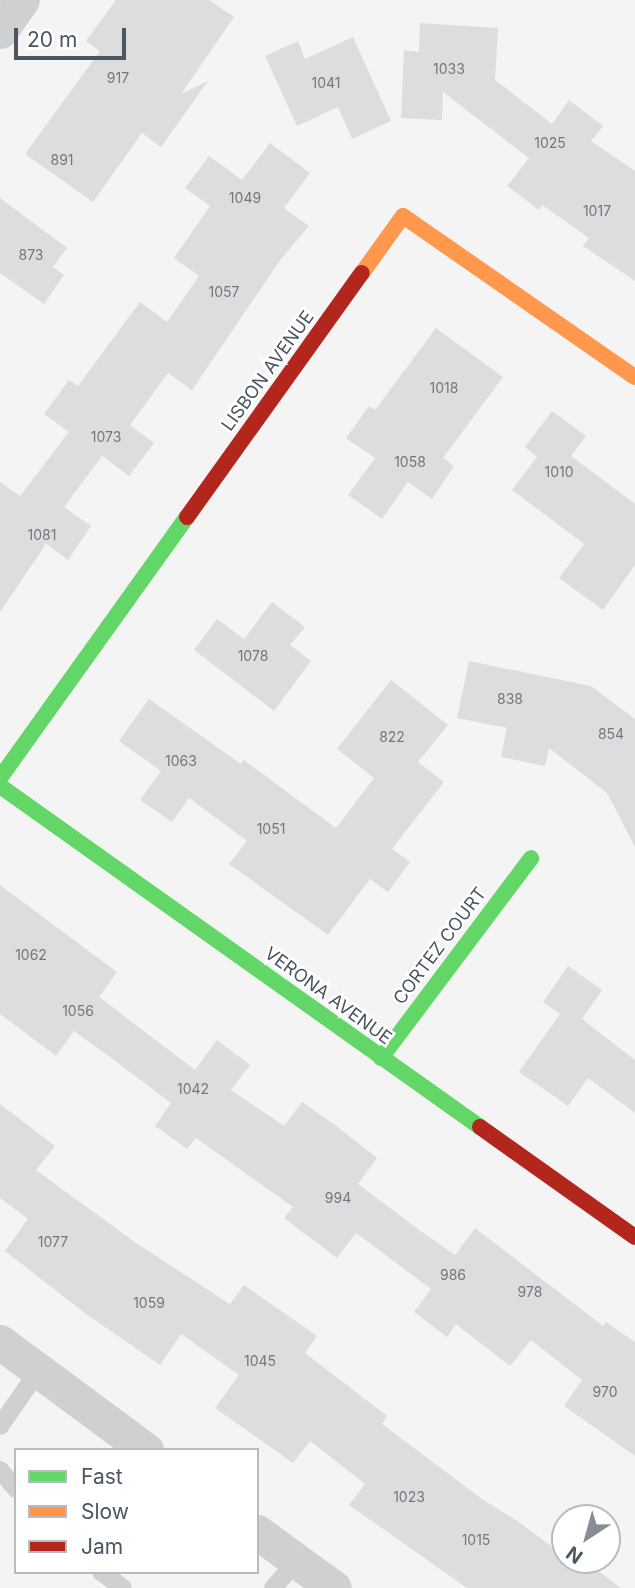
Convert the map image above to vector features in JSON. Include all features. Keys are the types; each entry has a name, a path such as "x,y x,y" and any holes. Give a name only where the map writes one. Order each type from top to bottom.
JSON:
{"street":[{"path":"0,31 22,0"},
{"name":"LISBON AVENUE","path":"0,778 403,216 635,377"},
{"name":"VERONA AVENUE","path":"0,786 635,1237"},
{"name":"CORTEZ COURT","path":"381,1058 531,858"},
{"path":"0,1342 143,1448"},
{"path":"259,1533 334,1588"}],"lane":[{"path":"0,1426 39,1370"},
{"path":"0,1470 14,1487"},
{"path":"274,1588 297,1561"},
{"path":"104,1574 123,1588"}],"building":[{"path":"116,0 209,0 234,17 181,94 208,81 161,147 142,133 93,202 25,154 100,51 86,41"},
{"path":"420,23 498,28 495,80 552,124 569,100 603,126 591,141 635,171 635,281 583,246 589,238 542,205 539,210 507,186 529,158 443,92 442,120 401,118 404,50 419,52"},
{"path":"353,37 391,121 352,139 338,107 297,126 265,56 298,41 305,59"},
{"path":"270,143 310,173 284,208 309,226 281,259 192,390 168,373 130,425 154,443 129,476 102,456 64,507 91,526 68,560 46,544 0,612 0,482 20,496 69,432 44,414 69,380 78,386 140,302 167,322 199,276 174,258 210,206 185,188 209,156 242,180"},
{"path":"0,198 67,248 53,267 64,275 44,304 0,273"},
{"path":"436,328 503,377 443,458 454,466 432,499 408,482 382,519 348,495 375,458 346,438 369,406 375,410"},
{"path":"552,411 586,436 571,456 635,504 635,565 603,610 559,578 584,544 512,490 537,457 525,447"},
{"path":"272,602 305,627 290,645 311,661 274,711 194,650 217,619 244,639"},
{"path":"469,661 591,686 635,719 635,847 607,793 549,748 545,766 501,757 507,728 457,718"},
{"path":"391,680 448,725 418,762 444,782 392,849 410,862 388,892 370,879 328,935 229,864 247,841 189,798 172,822 140,800 161,771 119,741 149,699 241,764 244,760 336,828 374,778 337,749"},
{"path":"0,885 117,972 99,997 195,1070 217,1040 250,1065 231,1090 284,1126 302,1102 335,1125 377,1158 358,1184 418,1229 455,1255 475,1228 603,1326 606,1322 635,1342 635,1456 564,1406 582,1380 531,1340 510,1366 456,1324 447,1337 414,1312 431,1289 356,1233 337,1258 284,1218 293,1207 196,1138 187,1149 155,1126 171,1103 110,1057 74,1031 56,1056 0,1014"},
{"path":"568,966 602,990 582,1019 635,1060 635,1113 588,1078 568,1106 519,1072 560,1014 543,1002"},
{"path":"0,1104 55,1146 36,1170 136,1243 230,1304 244,1285 317,1336 305,1353 387,1416 382,1424 482,1499 551,1546 551,1574 602,1574 621,1588 467,1588 349,1505 365,1484 310,1441 293,1463 215,1408 239,1375 181,1334 160,1365 86,1314 5,1251 28,1219 0,1198"}],"traffic: fast":[{"path":"0,778 187,517"},
{"path":"0,786 480,1127"},
{"path":"381,1058 531,858"}],"traffic: slow":[{"path":"362,273 403,216 635,377"}],"traffic: jam":[{"path":"187,517 362,273"},
{"path":"480,1127 635,1237"}]}
